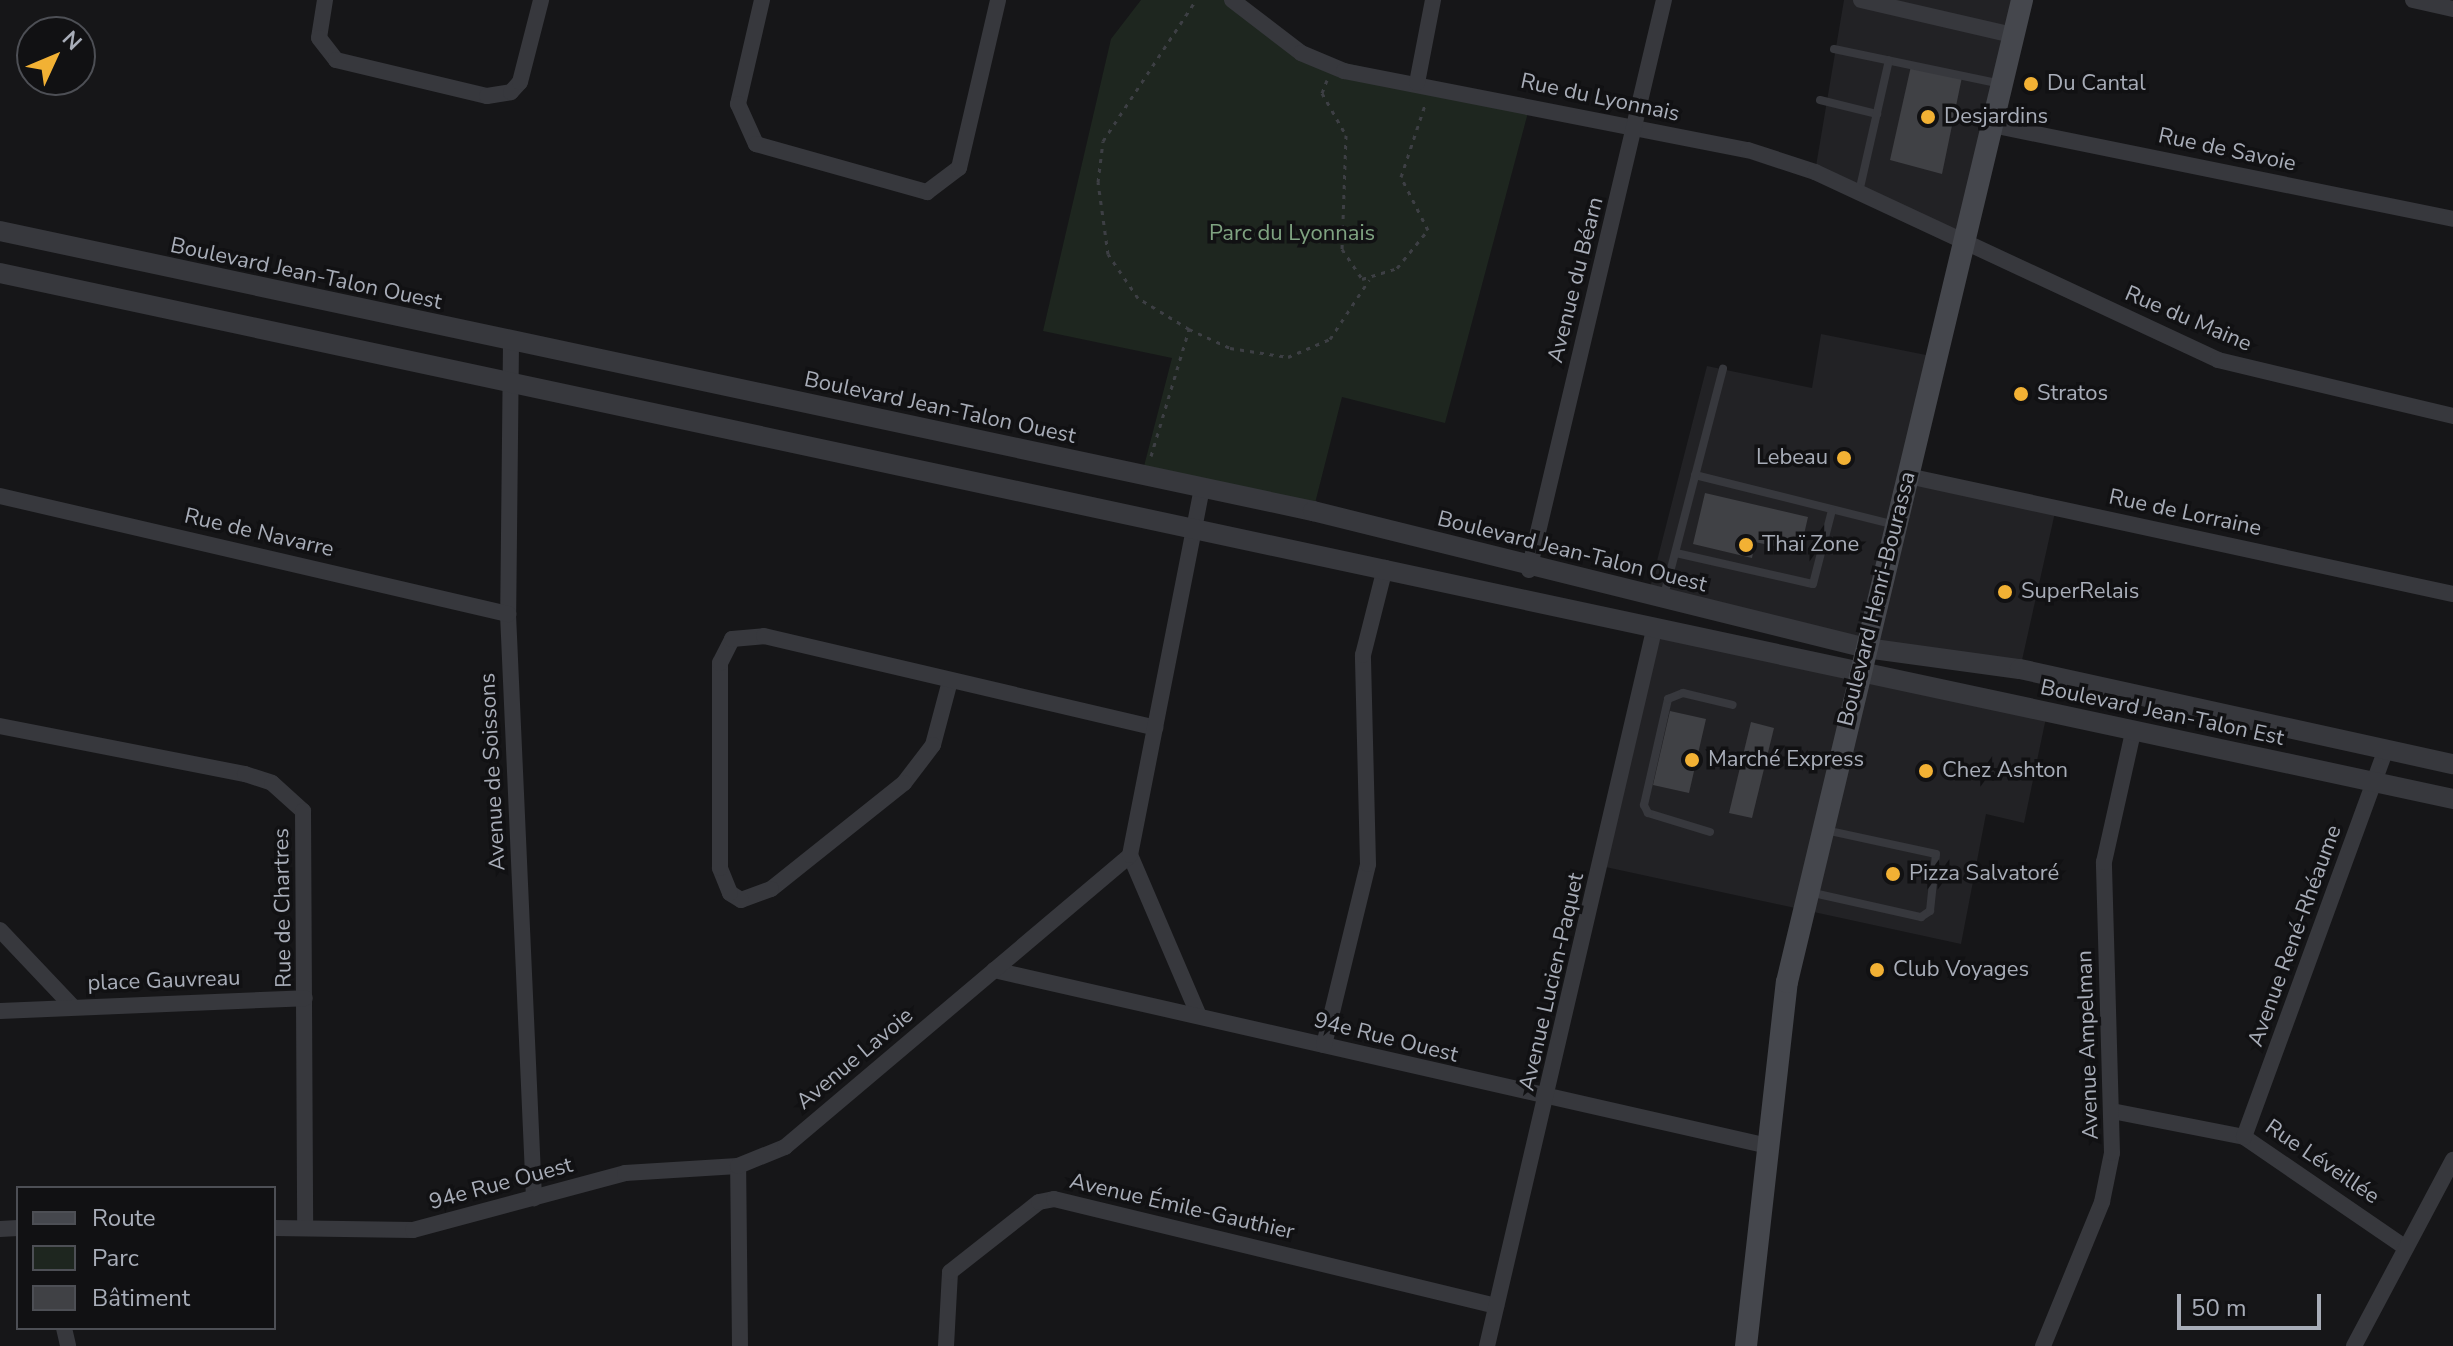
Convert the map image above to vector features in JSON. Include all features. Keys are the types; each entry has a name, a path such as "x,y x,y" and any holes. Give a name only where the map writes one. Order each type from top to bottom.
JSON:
{"main road":[{"name":"Boulevard Henri-Bourassa","path":"1746,1346 1787,982 2022,0"}],"street":[{"path":"325,0 319,38 336,60 487,96 520,82 541,0"},
{"path":"762,0 738,104 756,144 927,192 959,168 998,0"},
{"name":"Rue du Lyonnais","path":"1232,0 1301,53 1332,66 1748,150 1858,192 1964,242"},
{"path":"1423,84 1433,0"},
{"name":"Avenue du Béarn","path":"1529,570 1664,0"},
{"path":"1861,0 2013,35"},
{"path":"2413,0 2453,9"},
{"name":"Rue de Savoie","path":"1992,125 2453,219"},
{"name":"Boulevard Jean-Talon Ouest","path":"0,231 511,343 1202,487 1529,570 1866,648"},
{"name":"Rue du Maine","path":"1964,242 2218,360 2453,416"},
{"path":"0,273 1861,671"},
{"name":"Avenue de Soissons","path":"511,343 508,614 534,1198"},
{"name":"Rue de Lorraine","path":"1908,476 2453,594"},
{"path":"1199,1016 1130,855 1202,487"},
{"name":"Rue de Navarre","path":"0,496 508,614"},
{"path":"1324,1045 1368,864 1363,655 1385,568"},
{"name":"Avenue Lucien-Paquet","path":"1487,1346 1547,1102 1655,626"},
{"path":"950,681 933,745 904,783 771,889 741,900 730,893 720,868 720,663 732,639 764,636 1155,728"},
{"name":"Boulevard Jean-Talon Est","path":"1866,648 2020,669 2453,764"},
{"name":"Boulevard Jean-Talon Est","path":"1861,671 2453,799"},
{"name":"Rue de Chartres","path":"0,726 245,774 289,794 303,811 306,835 305,1228"},
{"name":"Avenue Ampelman","path":"2043,1346 2102,1202 2112,1111 2104,862 2133,732"},
{"name":"Avenue René-Rhéaume","path":"2244,1137 2386,749"},
{"name":"Avenue Lavoie","path":"738,1166 785,1147 1130,855"},
{"name":"place Gauvreau","path":"0,930 72,1006"},
{"name":"94e Rue Ouest","path":"994,970 1324,1045 1547,1102 1768,1146"},
{"name":"place Gauvreau","path":"0,1011 305,998"},
{"name":"Rue Léveillée","path":"2112,1111 2244,1137 2406,1248"},
{"path":"2354,1346 2453,1160"},
{"path":"738,1166 740,1346"},
{"name":"94e Rue Ouest","path":"276,1228 413,1230 625,1173 738,1166"},
{"name":"Avenue Émile-Gauthier","path":"946,1346 950,1272 1039,1202 1054,1199 1496,1306"}],"lane":[{"path":"1834,49 2001,84"},
{"path":"1858,192 1889,60"},
{"path":"1820,100 1877,114"},
{"path":"1663,599 1723,369"},
{"path":"1695,475 1895,525"},
{"path":"1676,553 1813,584 1832,510"},
{"path":"1710,832 1648,813 1644,805 1668,699 1683,693 1733,705"},
{"path":"1808,891 1921,917 1930,911 1936,854 1822,829"}],"path":[{"path":"1196,0 1103,141 1098,182 1108,254 1138,298 1189,329 1230,348 1288,357 1330,339 1369,280 1397,268 1428,230 1401,177 1423,84"},
{"path":"1332,66 1322,93 1346,135 1342,249 1347,267 1369,280"},
{"path":"1146,475 1189,329"}],"shaded area":[{"path":"1844,0 2022,0 1964,242 1815,172"},
{"path":"1821,334 1936,357 1908,476 2056,508 2020,669 1648,596 1707,366 1812,388"},
{"path":"1655,626 2047,713 2024,823 1986,814 1961,944 1601,866"}],"green space":[{"name":"Parc du Lyonnais","path":"1141,0 1232,0 1301,53 1530,105 1445,423 1342,397 1313,511 1142,474 1172,358 1043,331 1111,39"}],"building":[{"path":"1911,66 1962,77 1942,174 1890,160"},
{"path":"1705,493 1808,517 1800,552 1755,542 1752,558 1693,544"},
{"path":"1670,711 1706,719 1689,793 1653,785"},
{"path":"1751,722 1774,728 1752,818 1729,813"}],"place":[{"name":"Du Cantal","path":"2031,84"},
{"name":"Desjardins","path":"1928,117"},
{"name":"Stratos","path":"2021,394"},
{"name":"Lebeau","path":"1844,458"},
{"name":"Thaï Zone","path":"1746,545"},
{"name":"SuperRelais","path":"2005,592"},
{"name":"Marché Express","path":"1692,760"},
{"name":"Chez Ashton","path":"1926,771"},
{"name":"Pizza Salvatoré","path":"1893,874"},
{"name":"Club Voyages","path":"1877,970"}]}
